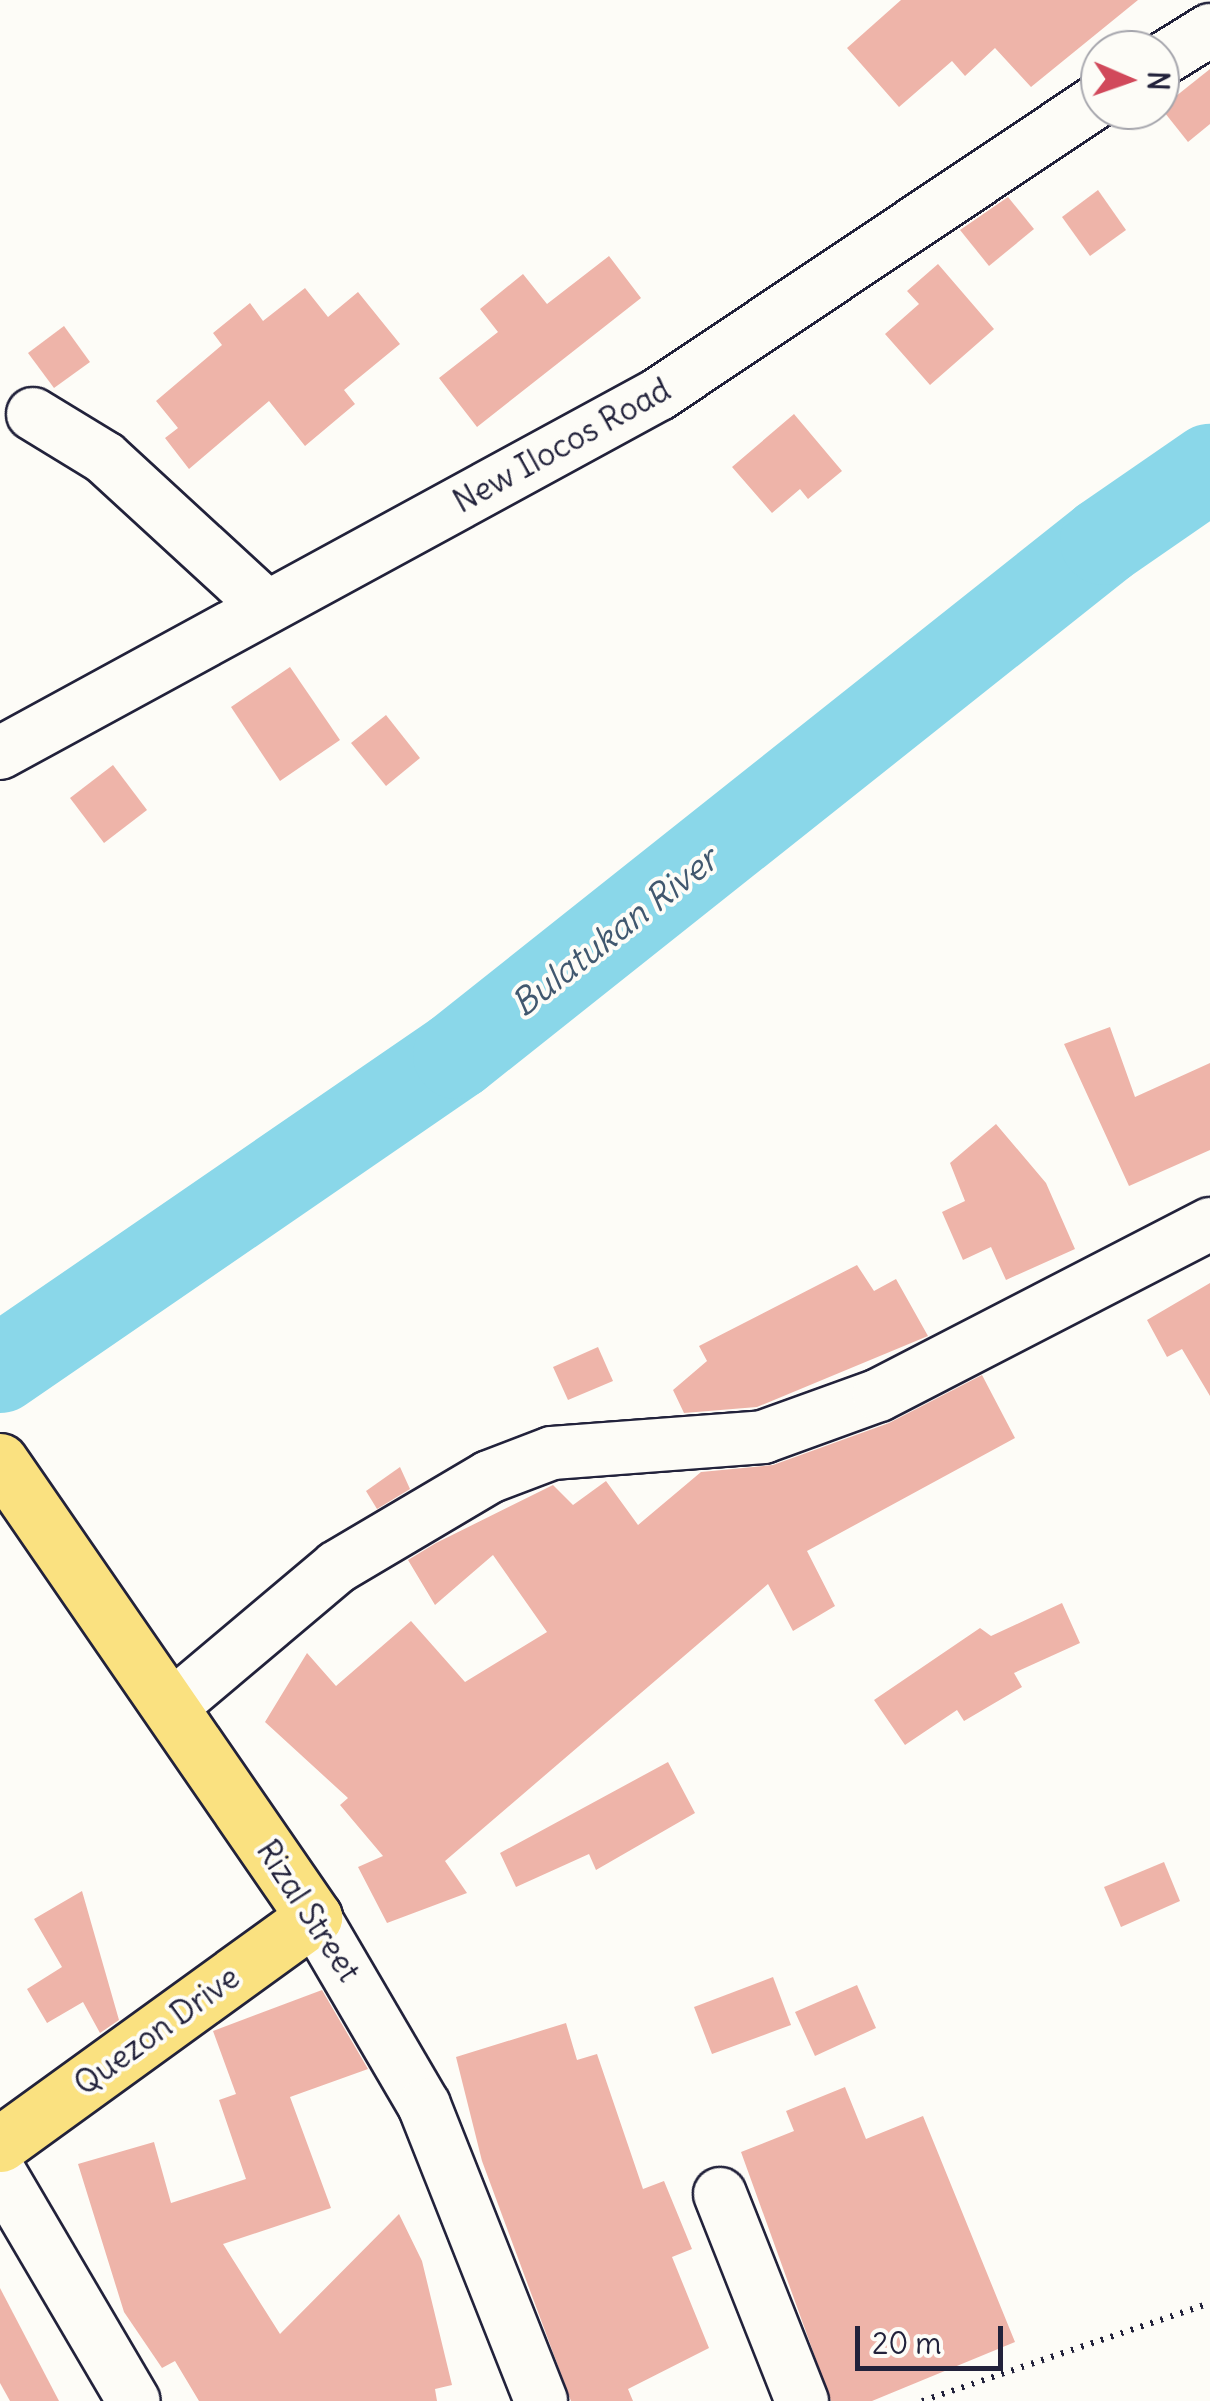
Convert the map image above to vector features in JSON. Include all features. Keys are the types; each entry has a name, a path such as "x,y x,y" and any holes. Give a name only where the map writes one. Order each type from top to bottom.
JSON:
{"main road":[{"name":"Rizal Street","path":"0,1461 314,1917"},
{"name":"Quezon Drive","path":"0,2144 314,1917"}],"street":[{"path":"1180,49 1210,30"},
{"name":"New Ilocos Road","path":"0,753 658,394 1080,113"},
{"path":"33,414 120,471 266,607"},
{"path":"171,1706 336,1568 472,1484 552,1453 763,1437 878,1395 1210,1224"},
{"name":"Rizal Street","path":"314,1917 424,2106 541,2401"},
{"path":"0,2173 134,2401"},
{"path":"720,2194 802,2401"}],"path":[{"path":"922,2401 1210,2303"}],"building":[{"path":"901,0 1138,0 1101,30 1080,30 1080,47 1031,87 995,48 965,76 952,61 899,107 847,48"},
{"path":"1210,69 1210,124 1188,142 1178,130 1180,93"},
{"path":"1098,190 1126,230 1090,256 1062,217"},
{"path":"1008,197 1034,229 989,266 960,230"},
{"path":"609,256 641,298 477,427 439,378 498,332 480,309 523,274 547,304"},
{"path":"938,264 994,329 930,385 885,334 919,304 907,291"},
{"path":"305,288 328,317 358,292 400,344 344,390 355,404 305,446 269,401 189,469 165,438 178,428 156,401 222,345 213,333 250,303 263,321"},
{"path":"64,326 90,362 54,388 28,353"},
{"path":"794,414 842,471 808,499 800,489 772,513 732,467"},
{"path":"290,667 340,740 280,781 231,707"},
{"path":"386,715 420,758 386,786 351,743"},
{"path":"113,765 147,810 104,843 70,798"},
{"path":"1110,1027 1135,1097 1210,1063 1210,1150 1129,1186 1064,1044"},
{"path":"996,1124 1046,1183 1075,1249 1006,1280 991,1247 963,1260 942,1212 965,1201 950,1163"},
{"path":"857,1265 874,1291 896,1279 928,1336 757,1407 684,1413 673,1390 707,1361 699,1346"},
{"path":"1210,1283 1210,1396 1182,1349 1167,1357 1147,1320"},
{"path":"598,1347 613,1381 568,1400 553,1367"},
{"path":"982,1375 1015,1438 807,1551 835,1606 793,1631 768,1584 445,1861 467,1893 387,1923 358,1867 383,1856 340,1805 348,1798 265,1722 307,1653 336,1686 411,1621 465,1682 547,1632 493,1555 435,1605 408,1560 436,1543 553,1485 573,1505 606,1481 638,1525 701,1472 773,1465 889,1423"},
{"path":"400,1467 410,1489 377,1509 366,1491"},
{"path":"1062,1603 1080,1643 1014,1673 1022,1687 964,1721 957,1710 905,1745 874,1700 980,1628 991,1636"},
{"path":"668,1762 695,1813 596,1870 589,1854 516,1887 500,1853"},
{"path":"1164,1862 1180,1901 1121,1927 1104,1887"},
{"path":"82,1891 119,2020 100,2033 83,2002 47,2023 27,1989 62,1967 34,1919"},
{"path":"773,1977 791,2025 712,2054 694,2007"},
{"path":"857,1985 876,2028 815,2056 795,2012"},
{"path":"322,1990 368,2069 290,2097 331,2208 223,2244 280,2334 399,2214 422,2261 452,2385 435,2389 437,2401 199,2401 175,2361 162,2368 124,2312 78,2164 154,2142 171,2203 246,2179 219,2100 236,2094 213,2031"},
{"path":"566,2023 577,2060 597,2054 643,2189 664,2181 692,2249 672,2257 709,2348 628,2389 633,2401 571,2401 482,2161 456,2057"},
{"path":"845,2087 866,2139 923,2116 1015,2342 872,2401 831,2401 741,2152 794,2131 786,2111"},
{"path":"0,2288 59,2401 10,2401 0,2383"}],"waterway":[{"name":"Bulatukan River","path":"0,1369 457,1055 1104,541 1210,468"}]}
